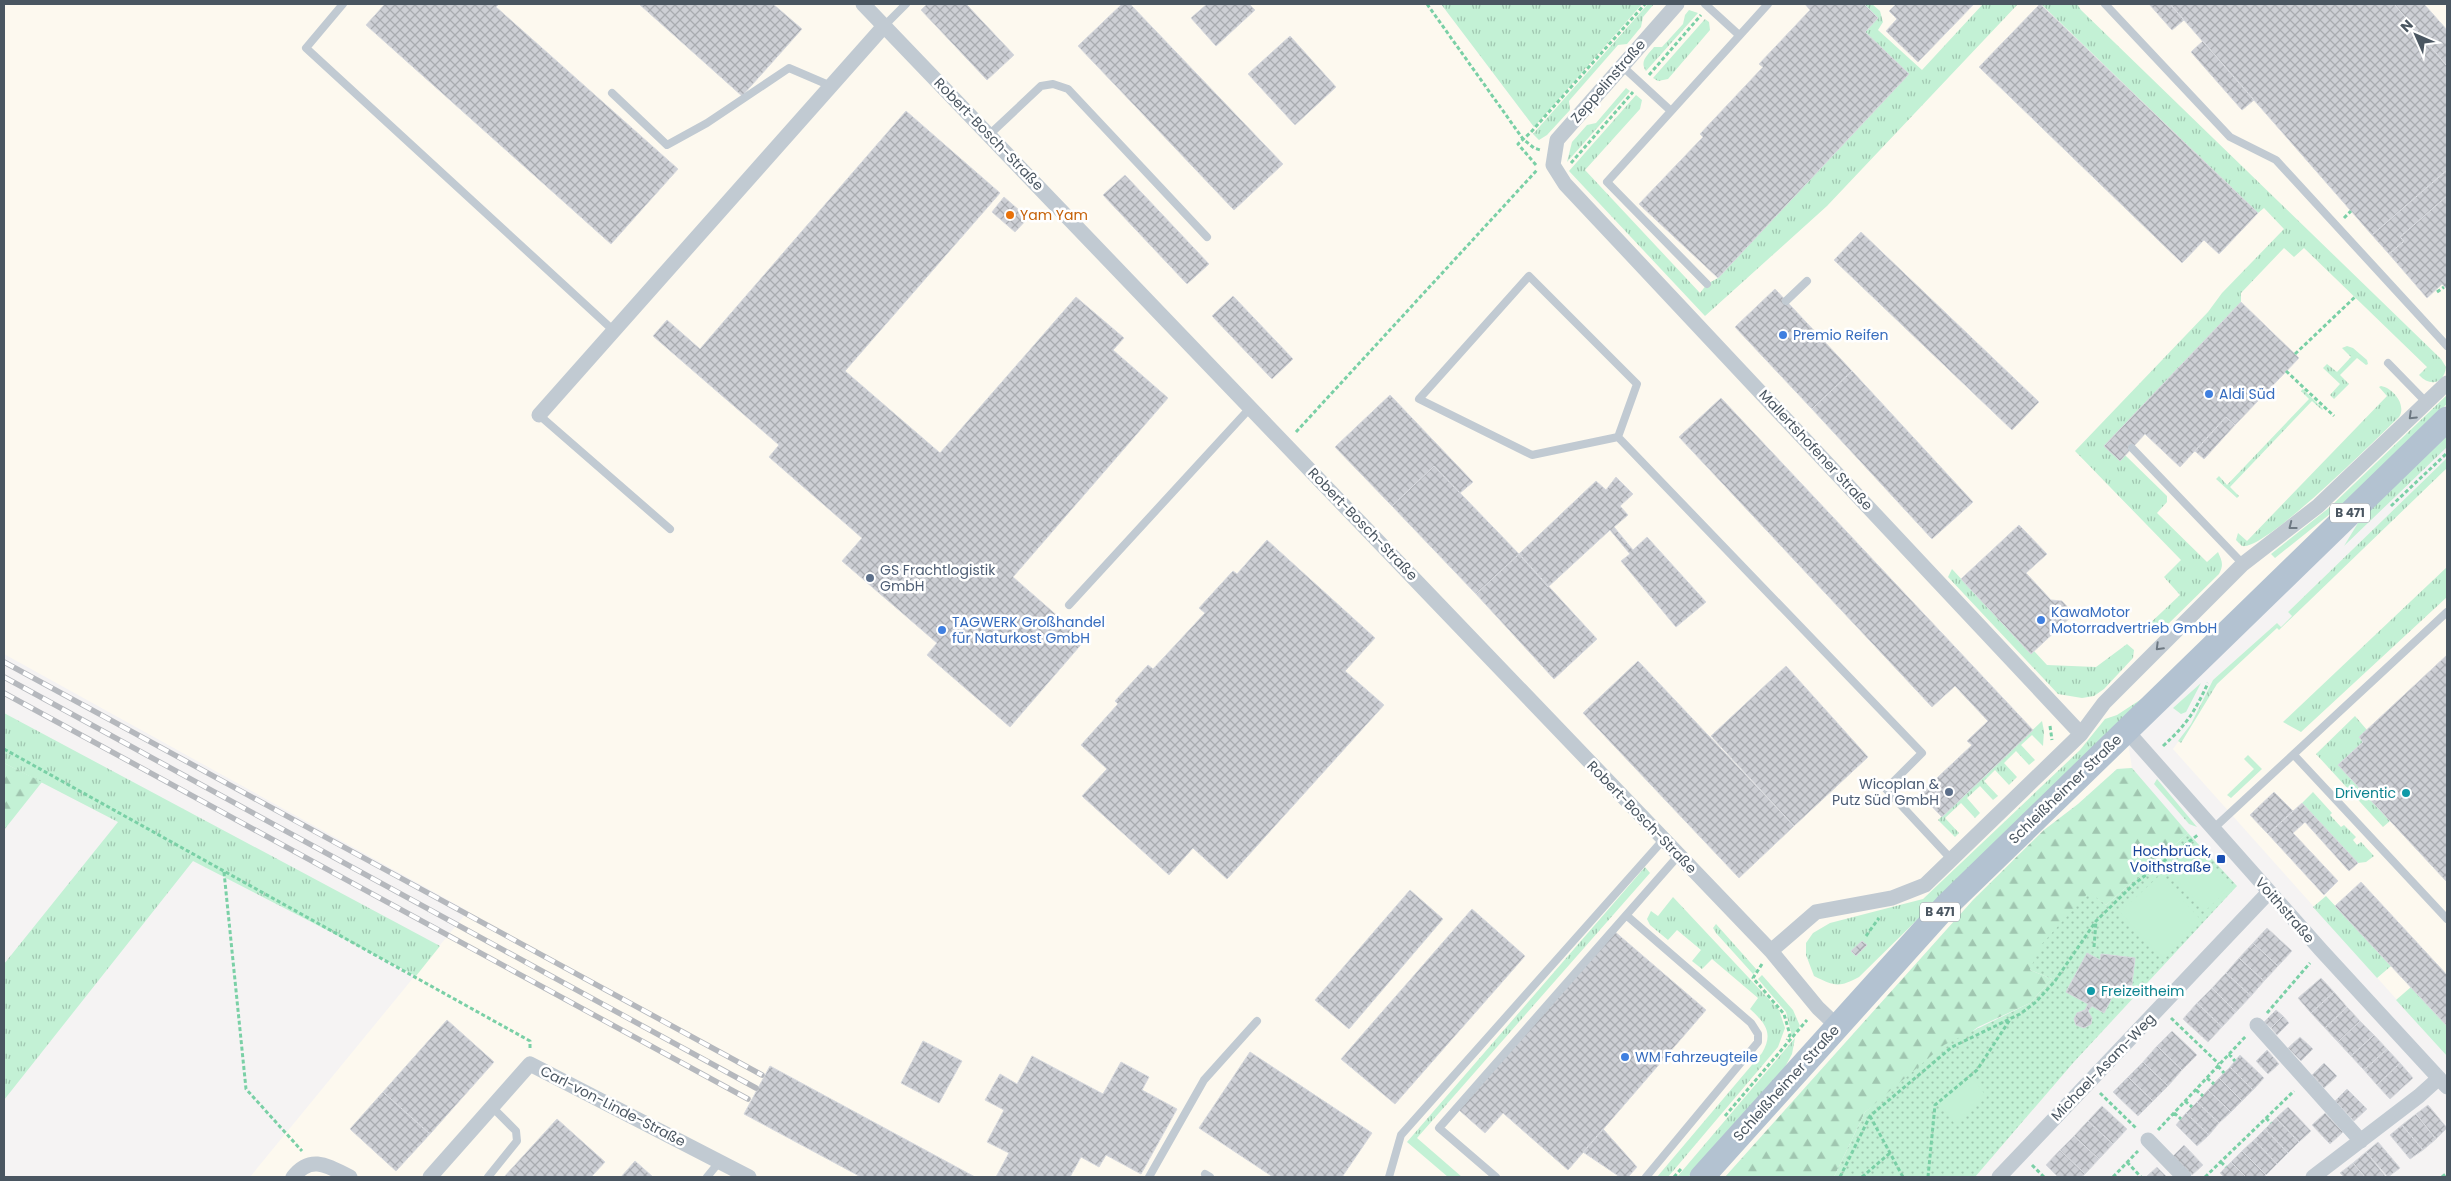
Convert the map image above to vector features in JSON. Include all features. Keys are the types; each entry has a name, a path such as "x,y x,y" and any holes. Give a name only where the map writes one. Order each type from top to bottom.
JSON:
{"main road":[{"name":"Schleißheimer Straße","path":"1695,1170 1837,1026 1946,906 2447,419"}],"street":[{"name":"Robert-Bosch-Straße","path":"863,4 990,134 1771,951 1818,1008 1837,1026"},
{"name":"Zeppelinstraße","path":"1547,165 1557,140 1677,4"},
{"path":"539,415 885,25"},
{"name":"Mallertshofener Straße","path":"1547,165 2081,734"},
{"name":"Schleißheimer Straße","path":"1771,951 1816,912 1892,898 1925,885 2081,734 2104,703 2243,564 2318,506 2447,383"},
{"name":"Voithstraße","path":"2126,730 2321,950 2443,1082"},
{"name":"Michael-Asam-Weg","path":"1999,1177 2269,892"},
{"path":"2257,1025 2361,1141"},
{"name":"Carl-von-Linde-Straße","path":"430,1177 530,1064 749,1177"},
{"path":"2313,1177 2419,1096 2443,1082"},
{"path":"2148,1140 2184,1177"},
{"path":"293,1177 301,1166 314,1163 328,1165 350,1177"}],"lane":[{"path":"343,4 306,48 614,331"},
{"path":"885,25 906,4"},
{"path":"1705,4 1739,35"},
{"path":"1707,284 1607,182 1768,4"},
{"path":"2105,4 2230,138 2276,160 2447,346"},
{"path":"1622,66 1671,111"},
{"path":"612,93 666,145 707,123 789,68 831,86"},
{"path":"990,134 1041,86 1052,84 1068,89 1207,237"},
{"path":"1530,276 1637,384 1618,437 1532,455 1419,399 1530,276"},
{"path":"1786,301 1807,281"},
{"path":"2388,363 2426,402"},
{"path":"1070,605 1251,407"},
{"path":"539,415 670,529"},
{"path":"1618,437 1922,753 1886,788 1952,860"},
{"path":"2132,448 2243,564"},
{"path":"2214,828 2447,612"},
{"path":"2294,755 2447,919"},
{"path":"1389,1177 1401,1135 1664,839"},
{"path":"1496,1177 1439,1128 1679,855"},
{"path":"1626,915 1751,1023 1758,1034 1758,1042 1646,1177"},
{"path":"1149,1177 1204,1080 1257,1021"},
{"path":"488,1177 517,1141 516,1131 492,1107"},
{"path":"707,1177 720,1161"}],"path":[{"path":"1426,4 1523,140 1534,148 1547,165"},
{"path":"1547,165 1518,144 1645,4"},
{"path":"1285,443 1547,165"},
{"path":"2438,292 2444,287"},
{"path":"2295,354 2355,296"},
{"path":"2286,371 2334,416"},
{"path":"2385,512 2447,453"},
{"path":"2151,757 2188,721 2212,676"},
{"path":"4,749 530,1041 530,1064"},
{"path":"1840,1177 1870,1116 1952,1047 2011,1018 2036,1002 2055,981 2096,921 2134,884 2172,854 2195,836 2214,828"},
{"path":"224,871 246,1089 314,1163"},
{"path":"2094,947 2096,921"},
{"path":"2113,1177 2257,1025 2321,950"},
{"path":"1771,951 1753,978 1784,1014 1790,1035 1783,1047"},
{"path":"1719,1124 1818,1008"},
{"path":"2160,1008 2224,1072"},
{"path":"1928,1177 1935,1105 1977,1070 2011,1018"},
{"path":"2229,1054 2235,1061"},
{"path":"2207,1078 2214,1084"},
{"path":"2204,1177 2306,1080"},
{"path":"2089,1083 2148,1140"},
{"path":"2196,1090 2203,1096"},
{"path":"2185,1102 2192,1107"},
{"path":"2277,1107 2282,1112"},
{"path":"2174,1113 2181,1119"},
{"path":"1870,1116 1904,1177"},
{"path":"2266,1118 2271,1123"},
{"path":"2254,1129 2260,1134"},
{"path":"2243,1140 2248,1145"},
{"path":"2232,1151 2237,1156"},
{"path":"1862,1177 1890,1153"},
{"path":"2127,1162 2141,1177"},
{"path":"2221,1162 2226,1167"},
{"path":"1674,1177 1695,1170"},
{"path":"2442,1177 2447,1173"}],"shaded area":[{"path":"4,4 1441,4 1534,127 1642,4 2447,4 2447,423 2126,730 2132,768 2117,769 2078,804 2044,830 1973,900 1725,1177 250,1177 468,911 4,654"},
{"path":"2447,458 2447,1056 2173,749 2191,724 2213,680 2277,623 2281,627 2292,616 2288,612"}],"green space":[{"path":"1441,4 1642,4 1534,127"},
{"path":"1648,4 1654,4 1643,17 1641,27 1627,44 1618,45 1569,101 1570,110 1547,135 1539,140 1533,134"},
{"path":"1864,4 1872,4 1880,11 1883,22 1878,30 1922,70 1983,4 2018,4 1827,206 1705,316 1569,171 1636,95 1642,100 1640,109 1585,170 1700,293 1707,284 1718,278 1909,74 1865,32 1878,18"},
{"path":"2041,4 2077,4 2081,10 2441,359 2446,367 2445,373 2436,382 2423,379 2419,375 2427,367 2304,248 2294,257 2284,248 2241,293 2241,302 2104,446 2125,455 2167,496 2167,502 2157,513 2207,562 2218,552 2221,561 2222,568 2219,574 2160,632 2152,632 2146,627 2180,595 2164,577 2181,560 2075,451 2208,312 2222,293 2284,229 2264,208 2258,213"},
{"path":"1689,10 1698,13 1646,71 1643,64 1647,55 1654,47 1662,47 1683,24 1685,15"},
{"path":"1705,19 1709,22 1710,30 1668,79 1658,81 1653,78"},
{"path":"1626,88 1630,91 1567,162 1572,142 1587,125 1596,123"},
{"path":"2347,346 2353,348 2367,360 2368,364 2366,365 2357,358 2340,375 2349,384 2334,399 2330,395 2340,384 2323,368 2327,364 2337,372 2351,357 2342,348"},
{"path":"2379,387 2386,387 2398,398 2401,407 2399,417 2296,513 2254,543 2242,546 2236,540 2238,533 2247,541 2387,396"},
{"path":"2303,389 2323,409 2312,401 2230,487 2239,496 2237,498 2216,479 2219,476 2227,485 2309,399 2301,391"},
{"path":"2447,395 2447,404 2345,502 2275,558 2271,554 2330,507"},
{"path":"2447,434 2447,447 2344,546 2361,518"},
{"path":"2447,458 2447,468 2279,630 2277,628 2217,684 2181,743 2178,741 2191,724 2213,680 2277,623 2281,627 2292,616 2288,612"},
{"path":"2447,567 2447,597 2301,732 2283,722"},
{"path":"1952,569 2031,654 2034,651 2047,665 2096,667 2127,644 2134,650 2133,658 2104,689 2094,696 2082,698 2058,694 1948,577"},
{"path":"2201,683 2186,712 2181,714 2173,708"},
{"path":"2143,698 1859,977 1846,983 1832,984 1814,976 1806,955 1806,943 1813,933 1830,923 1923,899 2080,750 2105,719 2117,715"},
{"path":"4,713 440,946 416,976 193,861 4,1100 4,964 118,822 4,763"},
{"path":"2355,716 2367,730 2359,737 2363,742 2338,765 2390,821 2383,827 2316,754"},
{"path":"2042,721 2044,731 2043,746 2032,735 2021,745 2035,760 2029,765 2016,751 2004,763 2017,777 2009,785 1995,770 1984,781 1998,796 1993,800 1980,786 1967,798 1980,813 1975,818 1961,803 1945,818 1959,833 1955,837 1938,820"},
{"path":"2248,755 2262,769 2231,798 2227,795 2254,769 2244,759"},
{"path":"4,763 42,782 4,830"},
{"path":"2132,768 2188,833 2106,905 2089,893 2030,970 2052,979 2030,1003 1978,1027 1865,1112 1834,1177 1725,1177 1973,900 2044,830 2078,804 2117,769"},
{"path":"2157,779 2197,827 2189,824 2154,784"},
{"path":"2313,792 2332,813 2330,815 2341,827 2344,825 2356,837 2353,840 2357,845 2361,842 2374,856 2366,862 2358,863 2302,803"},
{"path":"2188,833 2237,886 2073,1063 1975,1177 1834,1177 1865,1112 1944,1045 2030,1003 2052,979 2030,970 2040,946 2089,892 2106,905"},
{"path":"2194,846 2231,887 2205,911 2168,870"},
{"path":"1645,867 1650,873 1417,1138 1462,1177 1448,1177 1407,1142"},
{"path":"2160,875 2201,920 2164,959 2120,912"},
{"path":"2326,896 2391,966 2377,978 2313,907"},
{"path":"1673,897 1779,1010 1785,1028 1778,1047 1668,1177 1657,1177 1762,1053 1767,1040 1764,1024 1750,1009 1758,998 1712,959 1702,969 1692,961 1701,950 1677,930 1668,940 1650,925 1647,919 1651,911 1658,916"},
{"path":"1716,924 1757,970 1753,974 1716,933 1713,928"},
{"path":"1762,975 1793,1010 1800,1026 1792,1036 1786,1012 1758,979"},
{"path":"2411,987 2447,1026 2447,1056 2396,1000"},
{"path":"1795,1038 1792,1054 1785,1067 1688,1177 1677,1177"},
{"path":"1971,1076 1987,1097 1954,1123 1938,1102"}],"building":[{"path":"385,4 499,4 496,7 678,169 611,244 366,25"},
{"path":"639,4 773,4 802,29 742,96"},
{"path":"927,4 966,4 1014,55 987,80 921,10"},
{"path":"1122,4 1130,4 1283,164 1234,210 1078,46"},
{"path":"1207,4 1249,4 1255,10 1216,46 1191,18"},
{"path":"1805,4 1864,4 1878,18 1865,32 1909,74 1718,278 1639,204 1703,137 1700,134 1763,67 1759,64 1810,10"},
{"path":"1896,4 1974,4 1918,62 1886,31 1897,19 1889,11"},
{"path":"2040,4 2258,213 2219,254 2204,240 2182,263 1979,67"},
{"path":"2149,4 2170,4 2184,20 2172,30"},
{"path":"2170,4 2394,4 2447,66 2447,170 2372,235"},
{"path":"2394,4 2424,4 2447,30 2447,66"},
{"path":"1290,36 1336,87 1295,125 1248,74"},
{"path":"2203,41 2254,100 2242,110 2191,52"},
{"path":"906,111 1000,193 845,371 940,453 1076,297 1124,338 1113,350 1168,398 1013,577 1085,640 1010,727 927,655 937,643 842,561 862,538 769,457 779,445 653,336 667,320 700,349"},
{"path":"2447,170 2447,196 2400,237 2404,241 2389,254 2372,235"},
{"path":"1125,175 1209,264 1187,284 1103,195"},
{"path":"2447,196 2447,289 2442,284 2427,298 2389,254 2404,241 2400,237"},
{"name":"Yam Yam","path":"1004,197 1028,218 1015,232 992,212"},
{"path":"1861,232 2039,402 2012,430 1834,260"},
{"path":"1775,289 1852,371 1812,409 1735,327"},
{"path":"1233,296 1293,359 1272,379 1212,316"},
{"name":"Aldi Süd","path":"2241,302 2299,358 2235,425 2226,417 2180,467 2145,434 2120,461 2104,446"},
{"path":"1852,371 1973,502 1932,539 1812,409"},
{"path":"1390,395 1473,482 1460,493 1434,466 1392,506 1335,447"},
{"path":"1721,398 2033,730 1942,817 1920,794 1972,745 1967,741 1988,721 1955,686 1932,707 1679,437"},
{"path":"2226,417 2235,425 2204,459 2195,451"},
{"path":"1434,466 1519,554 1476,594 1392,506"},
{"path":"1616,477 1633,494 1620,506 1628,515 1614,527 1633,550 1647,537 1706,602 1676,627 1621,561 1630,554 1610,530 1548,587 1519,554 1596,481 1606,490"},
{"path":"2019,525 2047,554 2026,573 2051,600 2062,601 2074,614 2031,654 1961,579"},
{"path":"1267,540 1375,638 1345,671 1384,705 1227,879 1193,848 1169,875 1082,796 1107,769 1081,745 1118,704 1115,701 1148,665 1153,669 1205,613 1199,608 1233,571 1237,574"},
{"path":"1519,554 1597,639 1554,679 1476,594"},
{"name":"Driventic","path":"2447,655 2447,882 2338,765 2363,742 2359,737"},
{"path":"1638,661 1794,826 1739,878 1583,713"},
{"path":"1786,666 1868,757 1794,826 1711,736"},
{"path":"2274,792 2293,811 2268,834 2250,815"},
{"path":"2302,803 2358,863 2349,871 2305,822 2293,833 2338,881 2324,895 2268,834"},
{"path":"2361,882 2447,975 2447,1026 2335,906"},
{"path":"1410,890 1443,919 1349,1029 1315,1000"},
{"path":"1472,909 1525,956 1395,1104 1341,1059"},
{"path":"2267,928 2292,951 2278,966 2253,943"},
{"path":"1614,931 1706,1010 1568,1170 1503,1113 1485,1133 1459,1110"},
{"path":"1862,941 1867,945 1856,956 1851,951"},
{"path":"2253,943 2278,966 2264,981 2239,958"},
{"name":"Freizeitheim","path":"2087,953 2100,960 2101,954 2135,958 2131,992 2116,990 2104,1013 2092,1006 2088,1011 2092,1018 2091,1024 2084,1028 2076,1025 2074,1019 2077,1013 2085,1010 2088,1004 2066,992"},
{"path":"2239,958 2264,981 2251,996 2226,973"},
{"path":"2226,973 2251,996 2236,1012 2212,988"},
{"path":"2321,978 2334,992 2311,1013 2298,998"},
{"path":"2212,988 2236,1012 2222,1027 2197,1003"},
{"path":"2334,992 2347,1007 2325,1028 2311,1013"},
{"path":"2197,1003 2222,1027 2208,1042 2183,1019"},
{"path":"2347,1007 2360,1021 2338,1042 2325,1028"},
{"path":"2276,1010 2283,1016 2271,1028 2264,1022"},
{"path":"2283,1016 2289,1023 2277,1035 2271,1028"},
{"path":"447,1020 494,1062 430,1134 383,1092"},
{"path":"2360,1021 2374,1035 2351,1056 2338,1042"},
{"path":"2172,1031 2197,1055 2182,1070 2157,1046"},
{"path":"2374,1035 2387,1049 2364,1070 2351,1056"},
{"path":"2300,1037 2313,1049 2301,1061 2288,1048"},
{"path":"923,1041 962,1061 939,1103 901,1083"},
{"path":"2157,1046 2182,1070 2168,1086 2143,1062"},
{"path":"2387,1049 2400,1063 2377,1085 2364,1070"},
{"path":"2267,1050 2279,1064 2268,1074 2256,1061"},
{"path":"1250,1052 1372,1133 1342,1177 1273,1177 1199,1128"},
{"path":"2240,1055 2264,1078 2253,1090 2230,1067"},
{"path":"1032,1056 1103,1094 1121,1062 1149,1077 1142,1090 1177,1109 1141,1174 1106,1155 1099,1167 1081,1157 1070,1177 996,1177 1009,1153 987,1142 1004,1110 985,1100 1000,1074 1017,1084"},
{"path":"2143,1062 2168,1086 2153,1101 2128,1077"},
{"path":"2324,1063 2337,1076 2324,1088 2312,1075"},
{"path":"2400,1063 2413,1078 2390,1099 2377,1085"},
{"path":"770,1066 975,1177 861,1177 744,1114"},
{"path":"2230,1067 2253,1090 2242,1101 2219,1078"},
{"path":"2128,1077 2153,1101 2138,1116 2113,1092"},
{"path":"2219,1078 2242,1101 2231,1112 2208,1090"},
{"path":"2347,1089 2367,1109 2354,1121 2335,1101"},
{"path":"2208,1090 2231,1112 2219,1123 2197,1102"},
{"path":"383,1092 430,1134 396,1171 350,1129"},
{"path":"2197,1102 2219,1123 2209,1135 2186,1113"},
{"path":"2428,1105 2447,1128 2436,1139 2416,1114"},
{"path":"2102,1106 2127,1129 2113,1144 2088,1121"},
{"path":"2288,1107 2311,1131 2299,1142 2276,1118"},
{"path":"2186,1113 2209,1135 2197,1146 2176,1125"},
{"path":"2325,1113 2343,1132 2330,1144 2312,1125"},
{"path":"2416,1114 2436,1139 2423,1150 2402,1125"},
{"path":"2276,1118 2299,1142 2288,1153 2265,1129"},
{"path":"557,1119 605,1162 591,1177 504,1177"},
{"path":"2088,1121 2113,1144 2099,1159 2074,1136"},
{"path":"2402,1125 2423,1150 2410,1159 2390,1135"},
{"path":"1603,1129 1637,1167 1628,1177 1620,1177 1583,1152"},
{"path":"2265,1129 2288,1153 2277,1164 2254,1140"},
{"path":"2074,1136 2099,1159 2085,1174 2060,1150"},
{"path":"2254,1140 2277,1164 2266,1175 2242,1151"},
{"path":"2378,1142 2400,1168 2388,1177 2366,1152"},
{"path":"2184,1145 2203,1165 2192,1175 2173,1156"},
{"path":"2060,1150 2085,1174 2081,1177 2058,1177 2046,1165"},
{"path":"2242,1151 2266,1175 2263,1177 2246,1177 2231,1162"},
{"path":"2366,1152 2386,1177 2365,1177 2353,1163"},
{"path":"635,1161 653,1177 621,1177"},
{"path":"2231,1162 2246,1177 2224,1177 2220,1173"},
{"path":"2353,1163 2365,1177 2344,1177 2340,1173"},
{"path":"2157,1167 2167,1177 2146,1177"}],"railway":[{"path":"4,662 762,1075"},
{"path":"4,677 756,1088"},
{"path":"4,693 748,1099"}],"place":[{"name":"Yam Yam","path":"1010,215"},
{"name":"Premio Reifen","path":"1783,335"},
{"name":"Aldi Süd","path":"2209,394"},
{"name":"GS Frachtlogistik GmbH","path":"870,578"},
{"name":"KawaMotor Motorradvertrieb GmbH","path":"2041,620"},
{"name":"TAGWERK Großhandel für Naturkost GmbH","path":"942,630"},
{"name":"Wicoplan & Putz Süd GmbH","path":"1949,792"},
{"name":"Driventic","path":"2406,793"},
{"name":"Hochbrück, Voithstraße","path":"2221,859"},
{"name":"Freizeitheim","path":"2091,991"},
{"name":"WM Fahrzeugteile","path":"1625,1057"}]}
